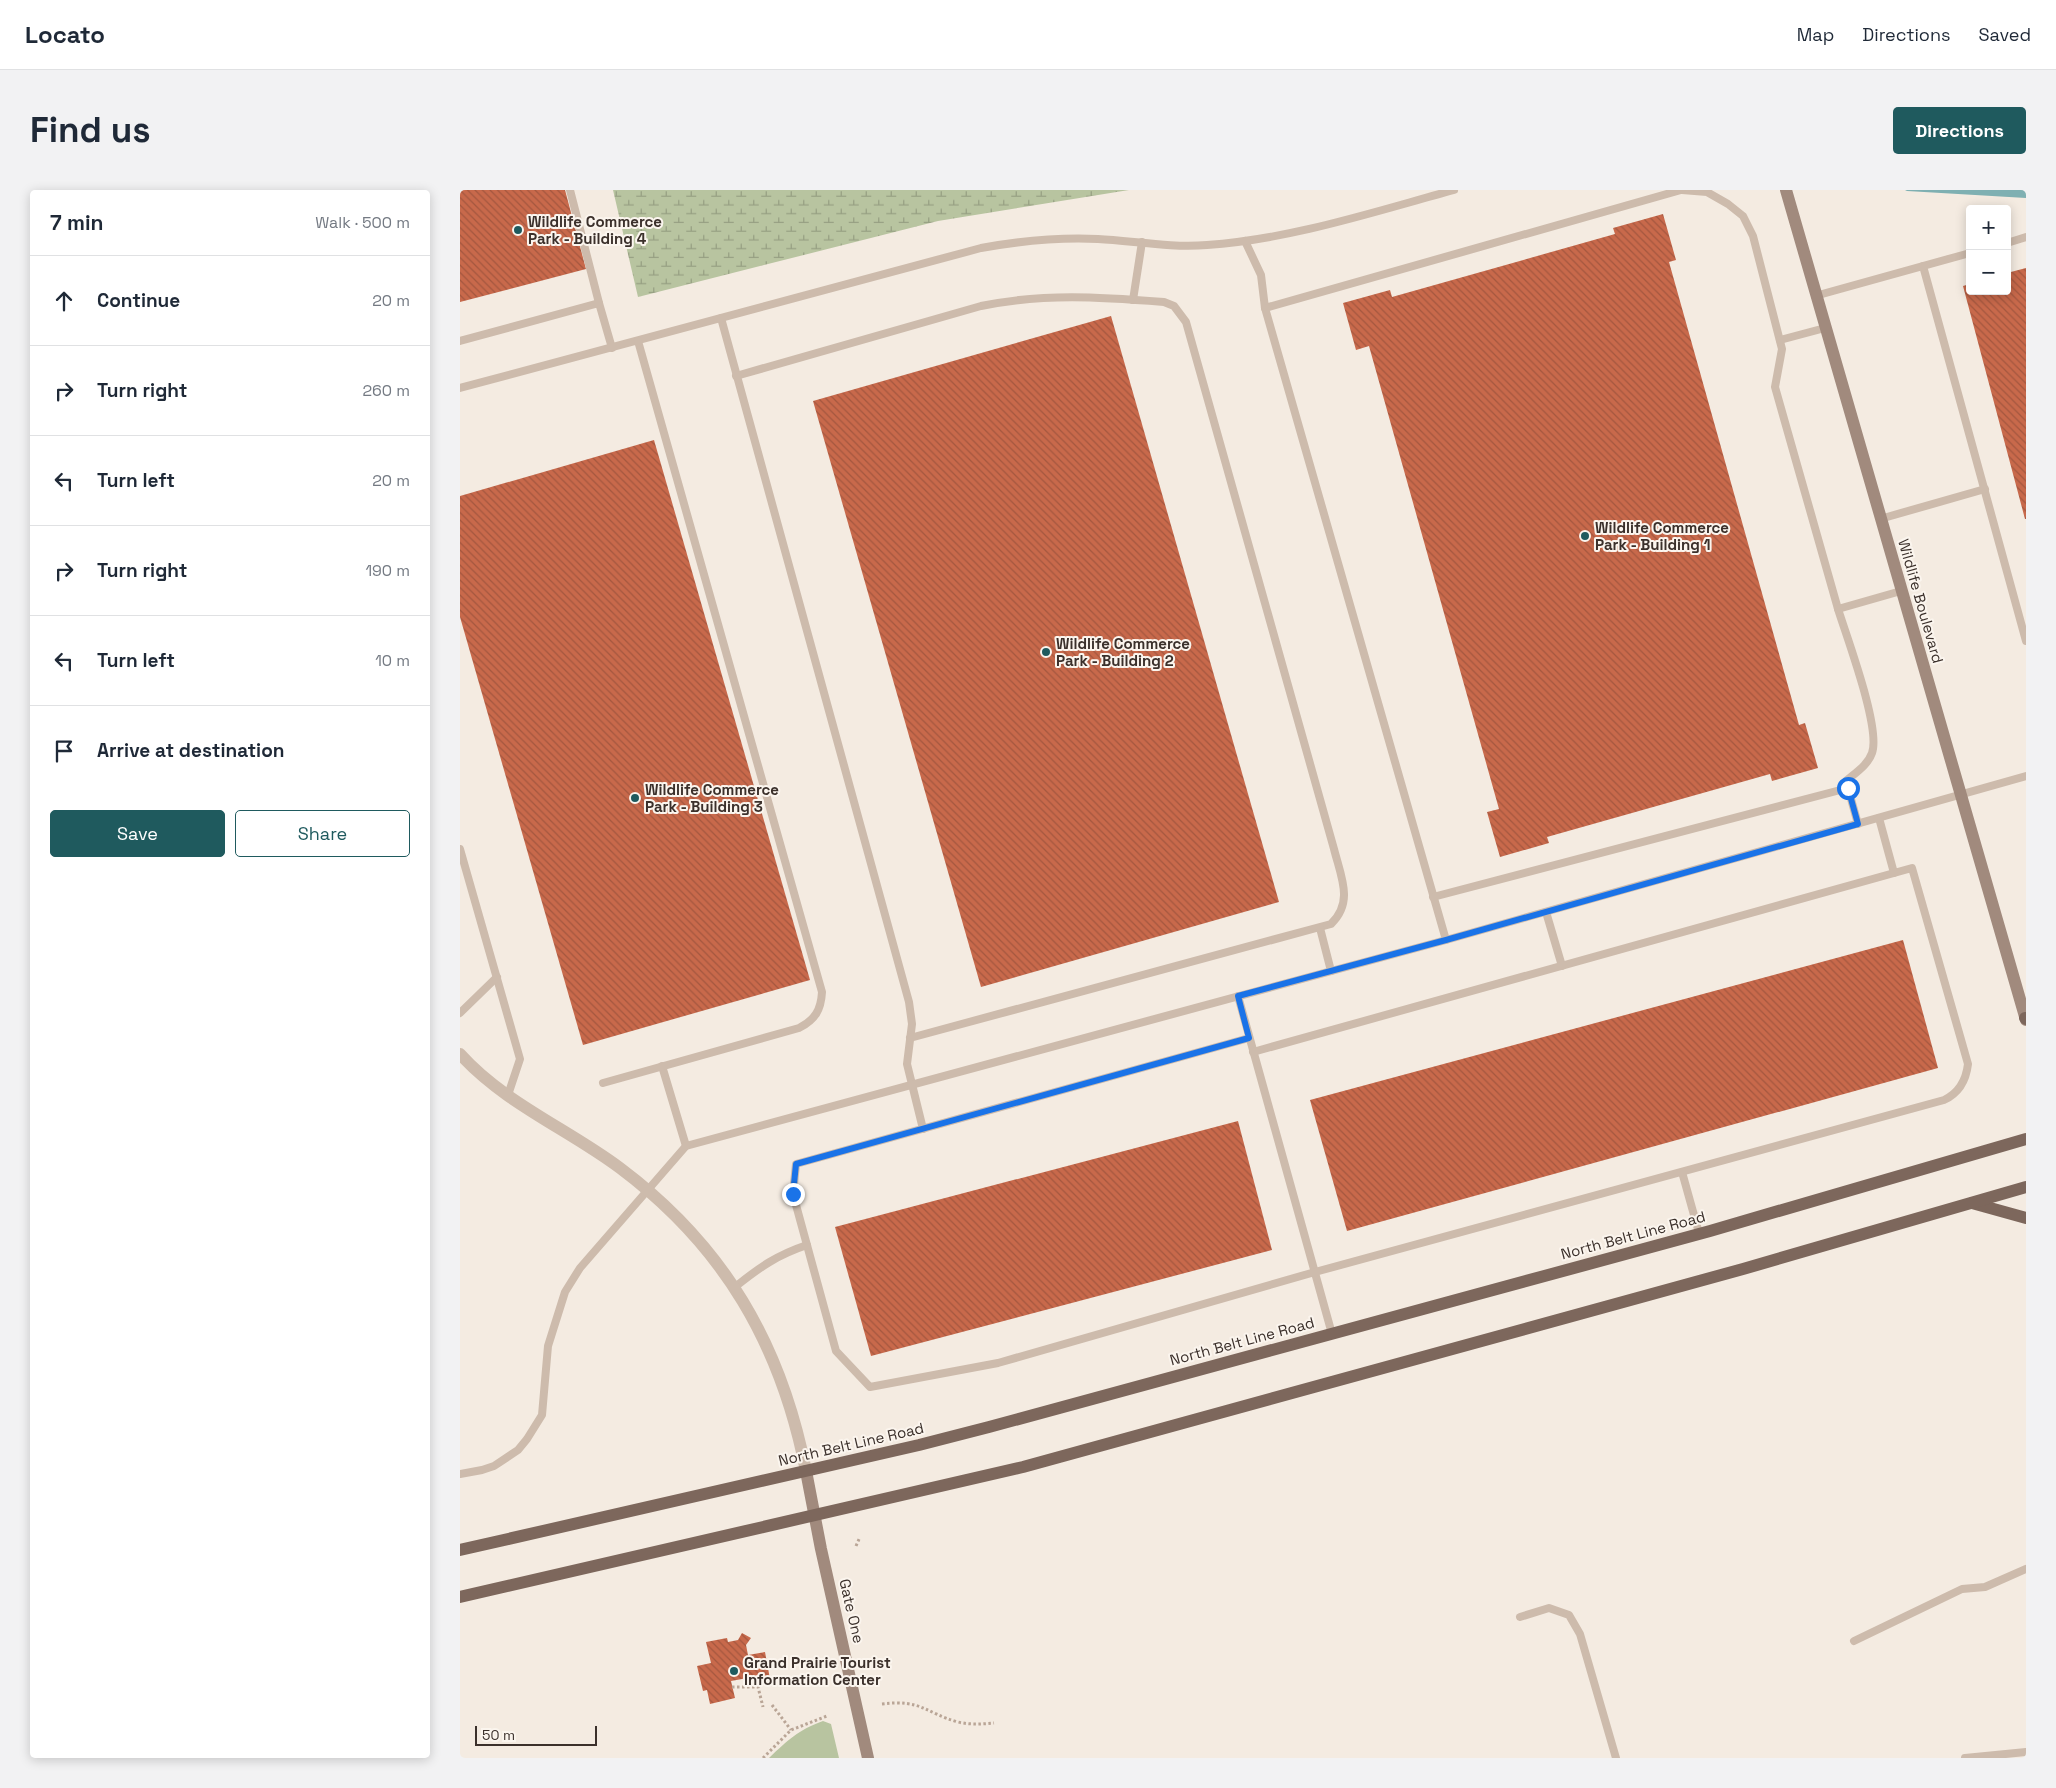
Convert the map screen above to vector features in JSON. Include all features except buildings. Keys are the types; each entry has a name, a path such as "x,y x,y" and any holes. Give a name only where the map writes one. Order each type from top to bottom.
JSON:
{"main road":[{"name":"North Belt Line Road","path":"460,1550 990,1427 1699,1233 2026,1139"},
{"path":"460,1596 1023,1467 1752,1266 2026,1187"},
{"path":"1972,1203 2026,1218"}],"street":[{"name":"Wildlife Boulevard","path":"1786,190 1824,328 2026,1019"},
{"path":"460,1054 508,1095 620,1168 684,1223 713,1256 753,1316 776,1364 798,1430 806,1471"},
{"name":"Gate One","path":"806,1471 868,1758"}],"lane":[{"path":"570,190 612,348"},
{"path":"460,388 958,254 1001,245 1067,239 1184,245 1244,241 1303,231 1454,190"},
{"path":"1265,308 1682,190 1708,192 1743,216 1753,236 1782,350 1775,387 1867,706 1875,742 1871,755 1863,766 1846,781 1858,824"},
{"path":"2011,241 2026,237"},
{"path":"1244,241 1261,275 1265,308 1446,940"},
{"path":"1134,300 1142,242"},
{"path":"1815,296 1966,254"},
{"path":"1923,266 2026,641"},
{"path":"736,376 1001,302 1056,296 1164,302 1174,306 1186,322 1343,885 1344,903 1340,916 1331,924 1320,928 910,1038"},
{"path":"460,341 599,303"},
{"path":"721,318 910,1002 910,1038 907,1064 923,1129"},
{"path":"1780,340 1824,328"},
{"path":"603,1083 799,1028 813,1019 818,1012 822,992 638,341"},
{"path":"1880,519 1985,490"},
{"path":"1838,609 1901,591"},
{"path":"460,1474 494,1466 518,1450 527,1440 542,1415 548,1346 565,1292 580,1268 686,1146 1446,940 2026,776"},
{"path":"1433,897 1848,788"},
{"path":"1879,818 1894,873"},
{"path":"460,848 520,1059 508,1095"},
{"path":"1249,1038 796,1164 793,1194 836,1351 870,1387 998,1363 1315,1272 1944,1100 1954,1095 1961,1086 1968,1064 1912,868 1254,1052"},
{"path":"1546,912 1562,966"},
{"path":"1320,928 1331,971"},
{"path":"460,1013 496,977"},
{"path":"1238,996 1332,1334"},
{"path":"662,1066 686,1146"},
{"path":"1682,1172 1699,1233"},
{"path":"735,1287 766,1262 783,1252 807,1245"},
{"path":"1854,1641 1962,1588 1985,1587 2026,1569"},
{"path":"1520,1617 1550,1608 1569,1615 1580,1634 1616,1758"},
{"path":"1965,1758 2026,1752"}],"path":[{"path":"856,1546 860,1537"},
{"path":"732,1687 758,1687 763,1707"},
{"path":"882,1704 912,1703 958,1722 975,1724 994,1723"},
{"path":"772,1705 791,1730"},
{"path":"763,1758 791,1730 827,1716"}],"green space":[{"path":"613,190 1129,190 938,221 638,297"},
{"path":"823,1721 831,1724 839,1758 769,1758 794,1736"}],"water":[{"path":"1905,190 2026,190 2026,198 1907,191"}],"place":[{"name":"Wildlife Commerce Park - Building 4","path":"518,230"},
{"name":"Wildlife Commerce Park - Building 1","path":"1585,536"},
{"name":"Wildlife Commerce Park - Building 2","path":"1046,652"},
{"name":"Wildlife Commerce Park - Building 3","path":"635,798"},
{"name":"Grand Prairie Tourist Information Center","path":"734,1671"}],"route":[{"path":"793,1194 796,1164 1249,1038 1238,996 1446,940 1858,824 1848,788"}]}
